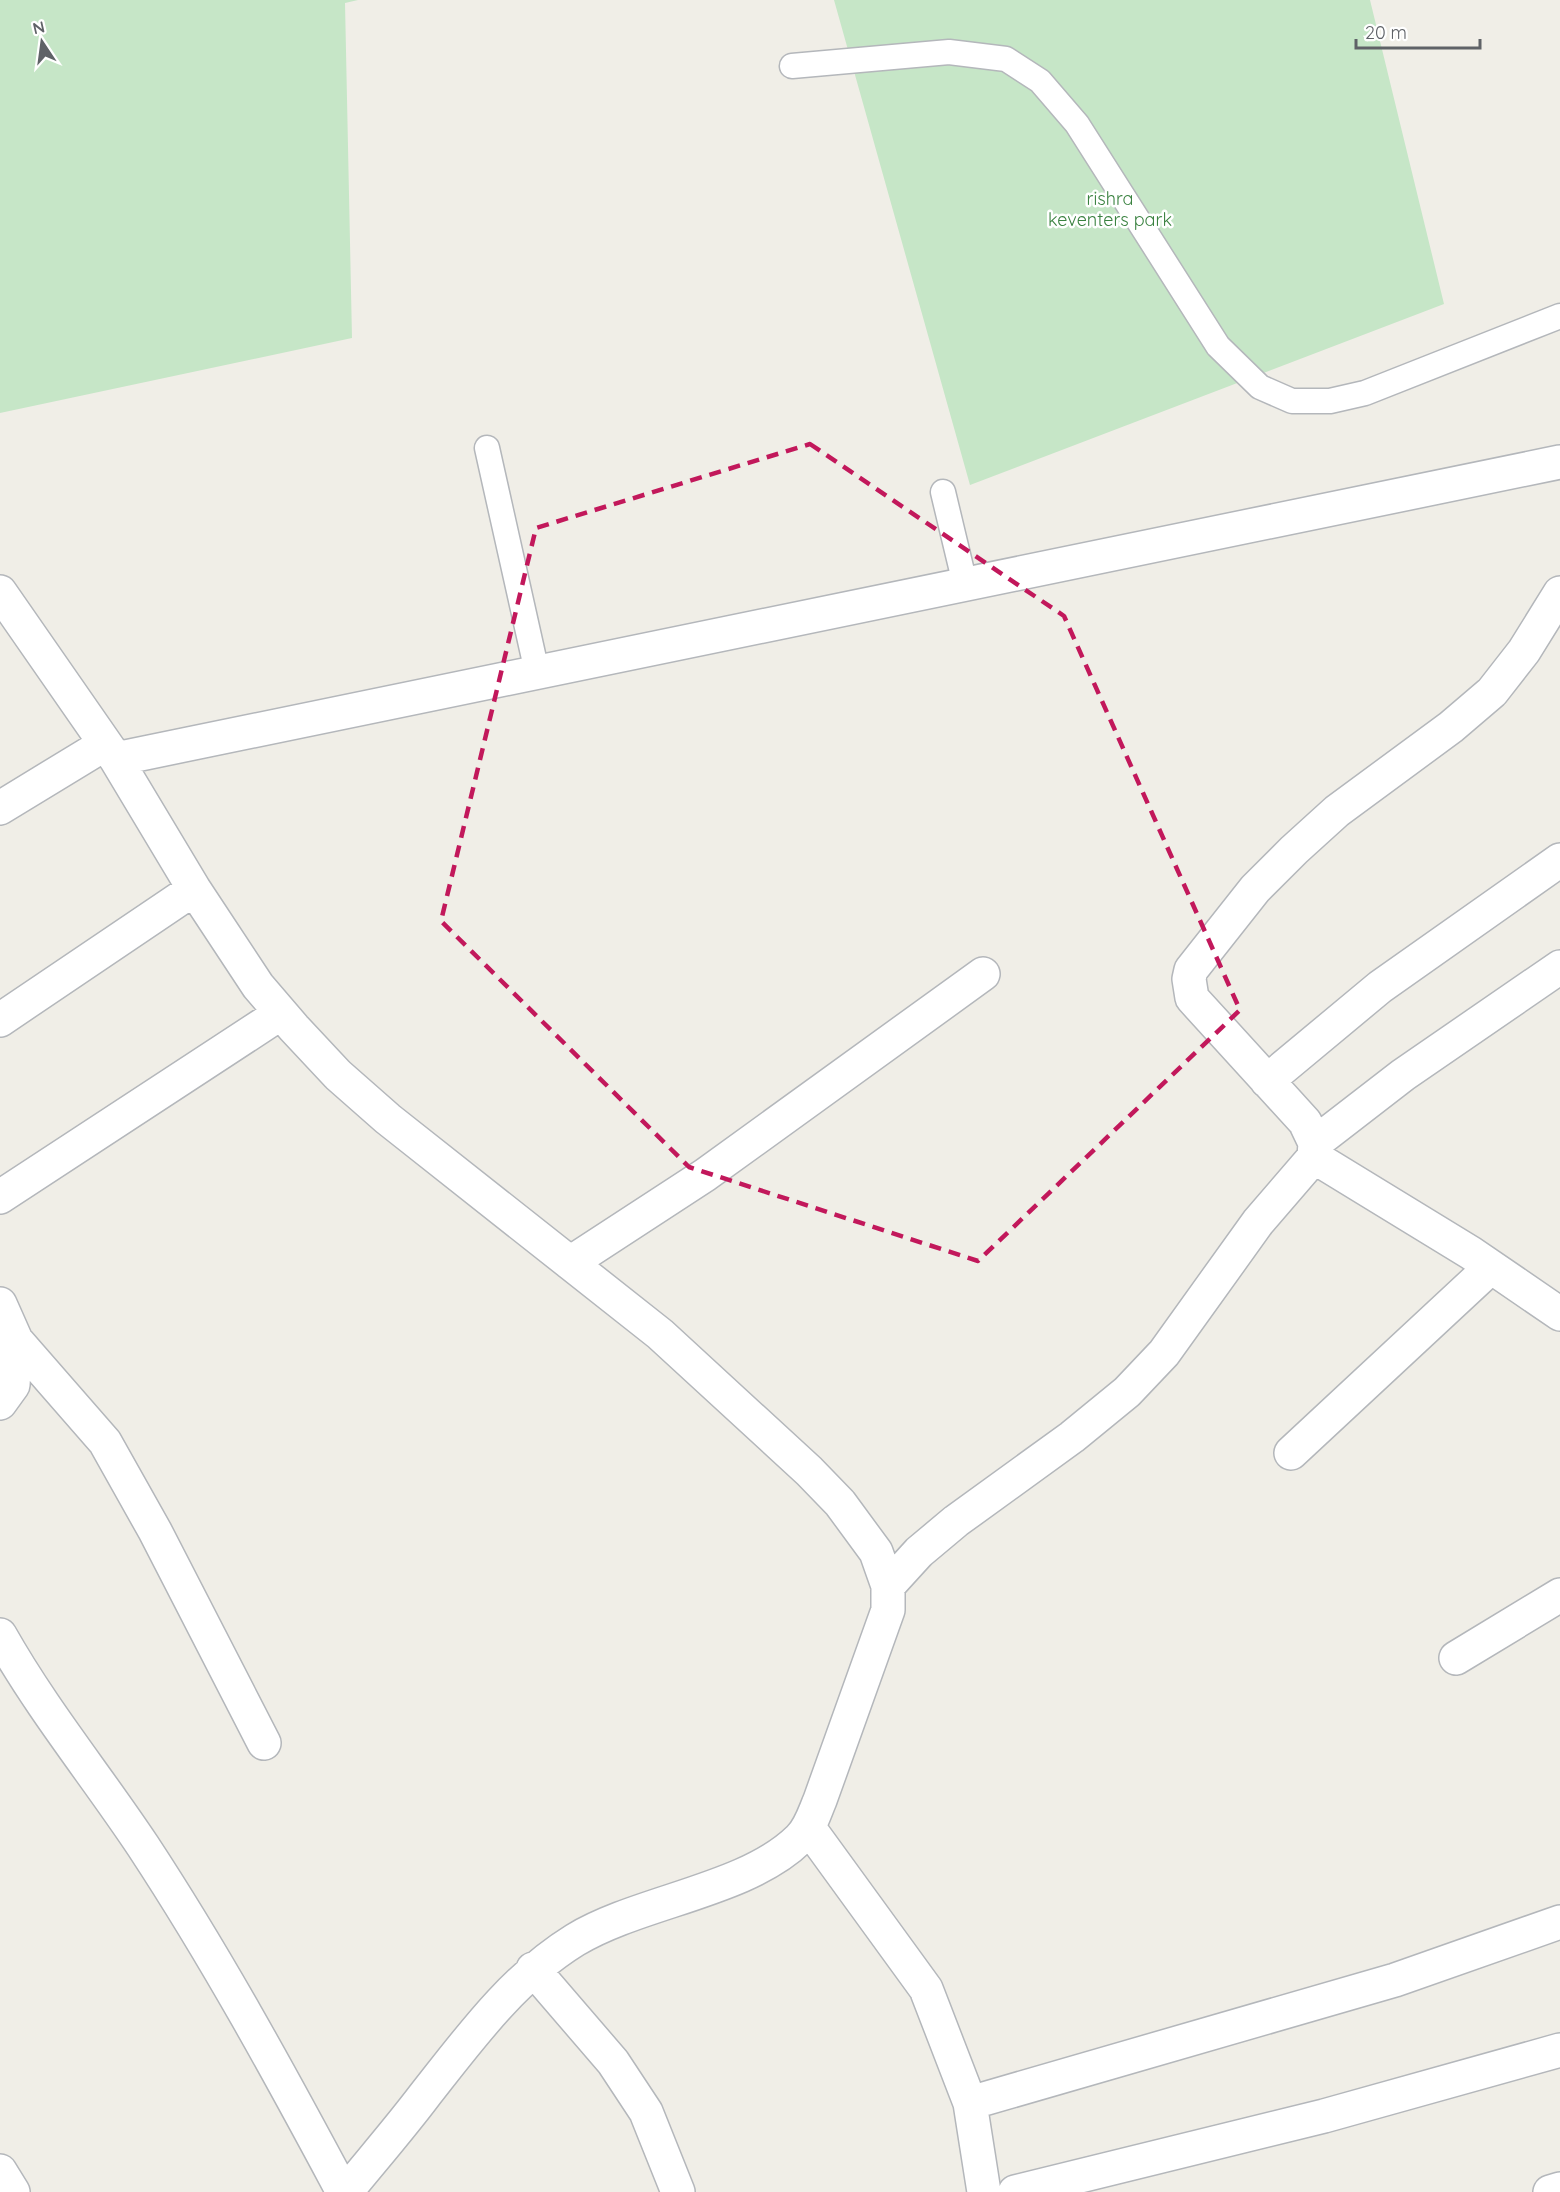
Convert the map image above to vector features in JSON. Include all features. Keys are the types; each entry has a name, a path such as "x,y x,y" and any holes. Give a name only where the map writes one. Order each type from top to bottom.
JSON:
{"street":[{"path":"0,808 110,751 537,672 1560,462"},
{"path":"0,592 110,751 194,889 258,986 281,1013 338,1075 360,1095 660,1334 809,1471 862,1529 876,1552 888,1586 888,1610 808,1828 799,1839 777,1857 744,1873 577,1939 533,1969 479,2025 345,2192 226,1980 142,1845 30,1689 0,1635"},
{"path":"1560,593 1524,651 1492,692 1451,727 1337,811 1303,842 1256,889 1197,959 1189,979 1192,998 1305,1122 1314,1150 1560,1314"},
{"path":"1268,1081 1380,987 1560,860"},
{"path":"0,1020 194,889"},
{"path":"888,1586 919,1552 956,1521 1072,1437 1127,1392 1164,1353 1258,1222 1314,1150 1412,1069 1560,967"},
{"path":"570,1263 705,1175 983,974"},
{"path":"0,1197 281,1013"},
{"path":"1291,1453 1491,1267"},
{"path":"0,1304 16,1340 105,1442 155,1530 264,1743"},
{"path":"0,1403 13,1385 16,1340"},
{"path":"1456,1658 1560,1594"},
{"path":"808,1828 926,1989 970,2103 984,2192"},
{"path":"970,2103 1395,1980 1560,1922"},
{"path":"533,1969 613,2062 646,2112 678,2192"},
{"path":"1015,2192 1324,2116 1560,2050"},
{"path":"0,2171 14,2192"},
{"path":"1550,2192 1560,2189"}],"lane":[{"path":"792,66 949,52 1006,59 1040,81 1077,124 1218,346 1260,387 1292,401 1330,401 1365,393 1560,316"},
{"path":"487,448 537,672"},
{"path":"943,492 965,584"}],"highlighted area":[{"path":"810,444 1064,616 1240,1010 978,1261 689,1167 441,921 536,528"}],"green space":[{"path":"0,0 358,0 345,3 352,338 0,413"},
{"name":"rishra keventers park","path":"834,0 1370,0 1444,304 970,485"}]}
